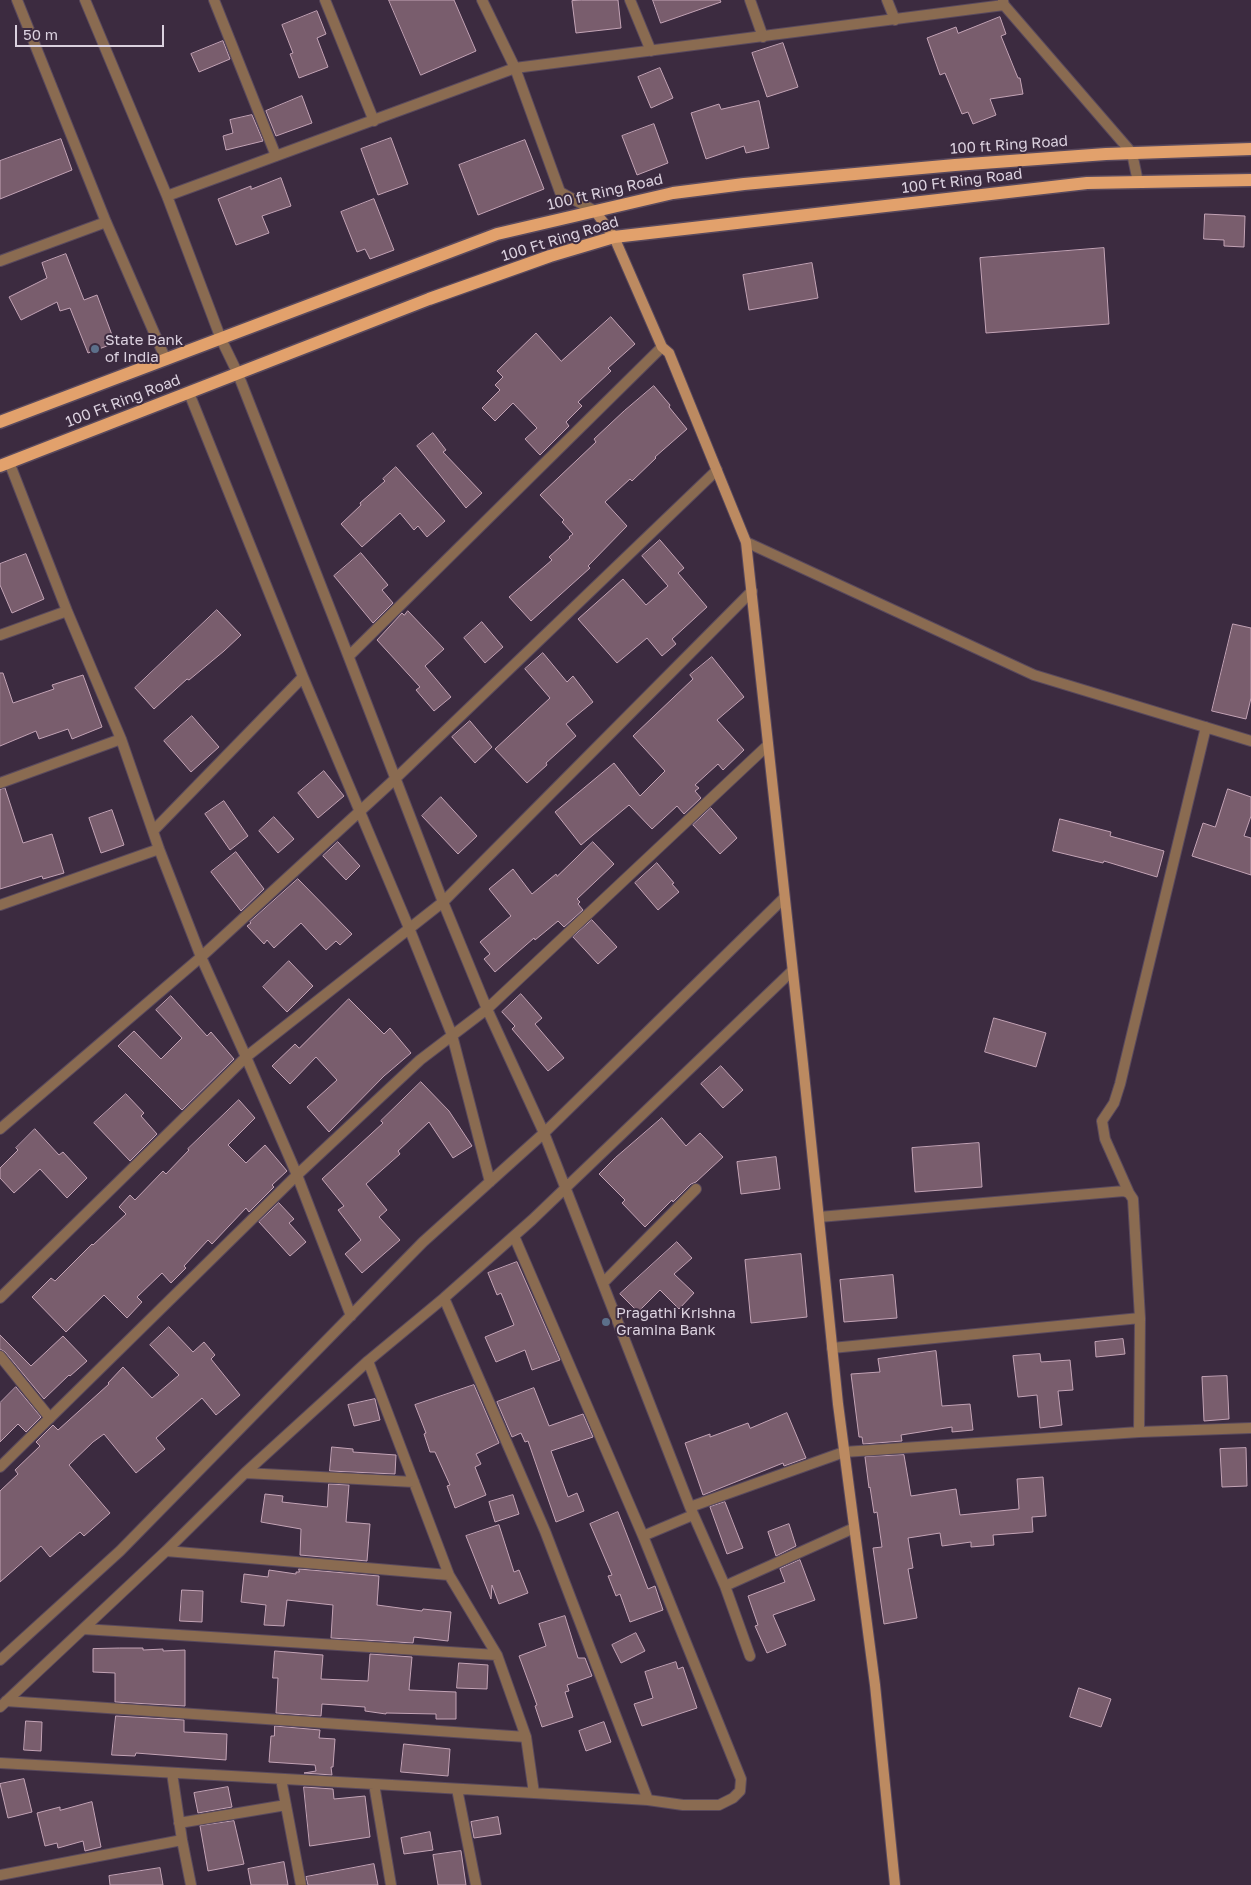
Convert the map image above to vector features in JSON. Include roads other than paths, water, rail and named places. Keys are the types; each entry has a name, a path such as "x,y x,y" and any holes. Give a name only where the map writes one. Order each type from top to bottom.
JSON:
{"main road":[{"name":"100 ft Ring Road","path":"0,422 497,234 673,193 744,184 955,165 1132,153 1251,149"},
{"name":"100 Ft Ring Road","path":"5,464 428,299 550,256 614,237 1087,183 1251,180"},
{"path":"595,211 614,237 662,347 669,353 746,542 832,1348 875,1684 896,1885"}],"street":[{"path":"17,0 106,222 166,360"},
{"path":"85,0 168,196 221,338 238,374 349,656 442,902 487,1009 544,1133 692,1511 725,1586 750,1656"},
{"path":"214,0 276,156"},
{"path":"325,0 374,121"},
{"path":"482,0 516,68 560,192 595,211"},
{"path":"630,0 651,51"},
{"path":"750,0 763,36"},
{"path":"887,0 894,20"},
{"path":"168,196 516,68 894,20 1003,3 1132,153 1138,182"},
{"path":"0,261 106,222"},
{"path":"349,656 662,347"},
{"path":"189,393 303,677 452,1035 490,1182"},
{"path":"5,464 121,739 153,831 201,956 297,1175 351,1316"},
{"path":"0,1129 201,956 395,779 717,470"},
{"path":"746,542 1034,675 1251,741"},
{"path":"0,1298 246,1057 442,902 752,591"},
{"path":"0,635 67,611"},
{"path":"153,831 303,677"},
{"path":"1139,1432 1140,1318 1133,1199 1105,1139 1102,1121 1114,1102 1120,1084 1206,726"},
{"path":"0,783 121,739"},
{"path":"0,1467 297,1175 420,1060 487,1009 768,745"},
{"path":"0,905 160,849"},
{"path":"0,1660 120,1551 423,1242 544,1133 784,898"},
{"path":"3,1704 245,1474 368,1361 444,1298 532,1220 792,971"},
{"path":"603,1283 696,1189"},
{"path":"819,1217 1124,1191 1129,1193"},
{"path":"0,1763 648,1800 683,1805 719,1805 733,1798 740,1791 741,1779 643,1536 514,1236"},
{"path":"444,1298 546,1531 648,1800"},
{"path":"832,1348 1140,1318"},
{"path":"0,1356 50,1418"},
{"path":"368,1361 449,1575 497,1655 526,1737 534,1793"},
{"path":"643,1536 680,1520 692,1511 844,1452 1139,1432 1251,1428"},
{"path":"245,1474 414,1482"},
{"path":"725,1586 854,1528"},
{"path":"166,1551 449,1575"},
{"path":"83,1629 497,1655"},
{"path":"3,1704 526,1737"},
{"path":"172,1773 191,1885"},
{"path":"282,1779 301,1885"},
{"path":"374,1784 391,1885"},
{"path":"458,1789 476,1885"},
{"path":"179,1823 286,1805"},
{"path":"0,1875 182,1840"}],"place":[{"name":"State Bank of India","path":"95,349"},
{"name":"Pragathi Krishna Gramina Bank","path":"606,1322"}]}
